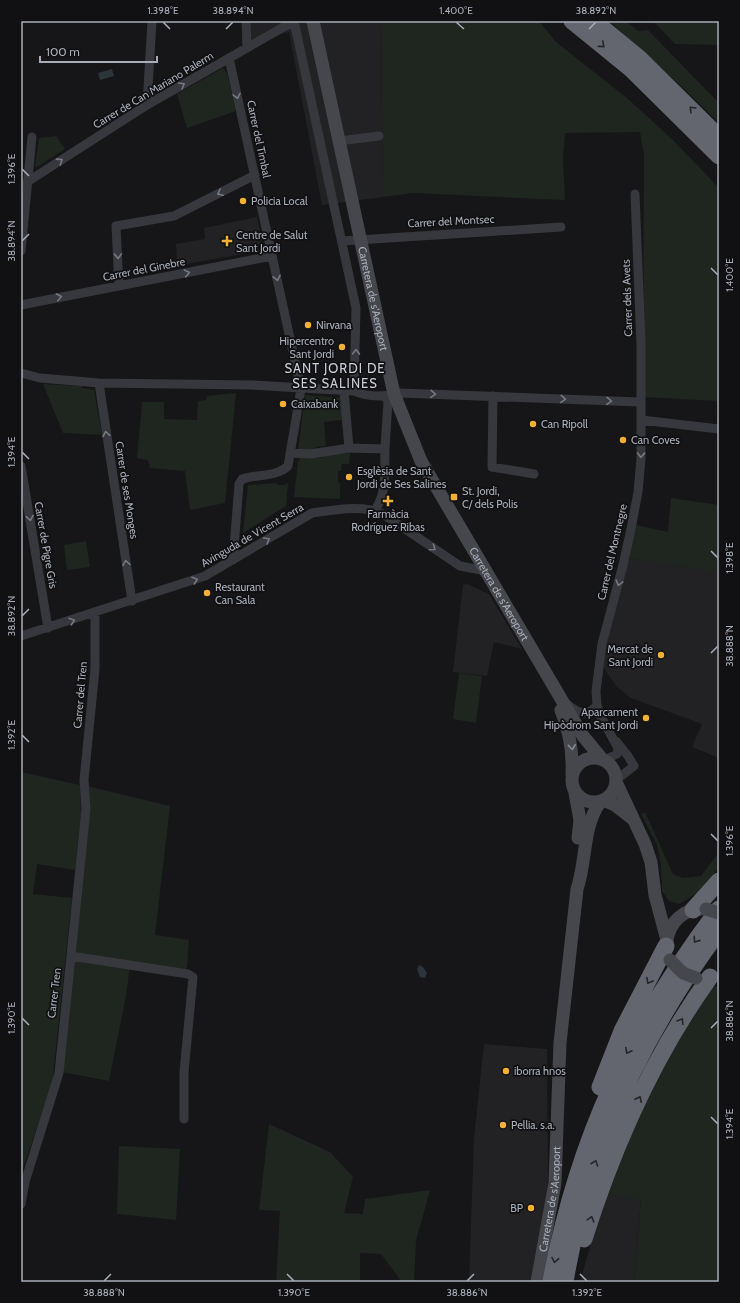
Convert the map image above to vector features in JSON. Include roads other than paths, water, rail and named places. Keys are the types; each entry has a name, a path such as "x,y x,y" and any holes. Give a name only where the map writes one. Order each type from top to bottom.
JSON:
{"highway":[{"path":"572,21 631,69 719,156"},
{"path":"594,21 645,64 719,137"},
{"path":"551,1282 574,1182 608,1093 638,1031 662,990 701,910 719,881"},
{"path":"564,1282 570,1249 590,1177 616,1106 650,1037 672,1000 719,931"},
{"path":"574,1182 576,1158 584,1130 612,1052 668,948"},
{"path":"575,1282 583,1243 616,1148 661,1054 693,1001 711,977"}],"main road":[{"name":"Carretera de s'Aeroport","path":"313,21 360,239 389,395 421,461 552,684"},
{"path":"552,684 584,736 603,760 612,768 616,781 645,844 651,862 655,895 668,948 683,974 711,977"},
{"path":"552,684 571,738 573,751 572,788 575,793 580,820 578,880"},
{"path":"572,775 580,762 594,758 603,760"},
{"path":"578,880 588,825 592,814 602,801 612,793 616,781"},
{"path":"575,793 586,802 602,801 615,805 634,821"},
{"name":"Carretera de s'Aeroport","path":"538,1282 555,1183 560,1043 578,880"},
{"path":"655,895 669,910 701,910 719,913"},
{"path":"668,948 671,926 680,916 701,910"}],"street":[{"path":"147,106 152,21"},
{"path":"246,21 247,48"},
{"name":"Carrer de Can Mariano Palerm","path":"27,182 147,106 294,21"},
{"name":"Carretera de s'Aeroport","path":"294,21 356,308 354,391"},
{"name":"Carrer del Timbal","path":"229,58 301,388"},
{"path":"339,141 379,136"},
{"path":"21,251 32,137"},
{"path":"119,286 116,226 174,216 255,175"},
{"name":"Carrer dels Avets","path":"635,194 641,344 640,402"},
{"name":"Carrer del Montsec","path":"342,240 561,227"},
{"name":"Carrer del Ginebre","path":"21,305 272,256"},
{"path":"21,373 40,378 99,383 252,385 354,391 364,395 389,395 400,393 640,402"},
{"name":"Carrer de ses Monges","path":"99,383 132,601"},
{"path":"233,560 238,484 242,479 283,471 288,466 301,388"},
{"path":"344,391 349,448"},
{"path":"375,510 382,501 386,477 385,449 389,395"},
{"path":"493,396 492,467 534,474"},
{"name":"Carrer del Montnegre","path":"603,760 617,754 618,748 597,705 597,677 602,644 623,566 638,492 642,420 640,402"},
{"path":"642,420 719,429"},
{"path":"290,453 312,454 349,448 385,449"},
{"name":"Carrer de Pigre Gris","path":"21,466 48,628"},
{"name":"Avinguda de Vicent Serra","path":"21,636 205,576 312,513 358,509 375,510 460,566 486,572"},
{"name":"Carrer del Tren","path":"84,780 95,669 95,613"},
{"path":"562,699 581,714 589,713 597,705"},
{"name":"Carrer del Montnegre","path":"612,737 628,756 634,766 616,781"},
{"name":"Carrer Tren","path":"21,1204 25,1182 58,1073 86,809 84,780"},
{"path":"71,956 132,964 188,974 193,977 184,1072 184,1119"}],"place":[{"name":"Policia Local","path":"243,201"},
{"name":"Centre de Salut Sant Jordi","path":"227,241"},
{"name":"Nirvana","path":"308,325"},
{"name":"Hipercentro Sant Jordi","path":"342,347"},
{"name":"Caixabank","path":"283,404"},
{"name":"Can Ripoll","path":"533,424"},
{"name":"Can Coves","path":"623,440"},
{"name":"Esglèsia de Sant Jordi de Ses Salines","path":"349,477"},
{"name":"St. Jordi, C/ dels Polis","path":"454,497"},
{"name":"Farmàcia Rodríguez Ribas","path":"388,501"},
{"name":"Restaurant Can Sala","path":"207,593"},
{"name":"Mercat de Sant Jordi","path":"661,655"},
{"name":"Aparcament Hipòdrom Sant Jordi","path":"646,718"},
{"name":"iborra hnos","path":"506,1071"},
{"name":"Pellia. s.a.","path":"503,1125"},
{"name":"BP","path":"531,1208"}],"district":[{"name":"SANT JORDI DE SES SALINES","path":"335,376"}]}
